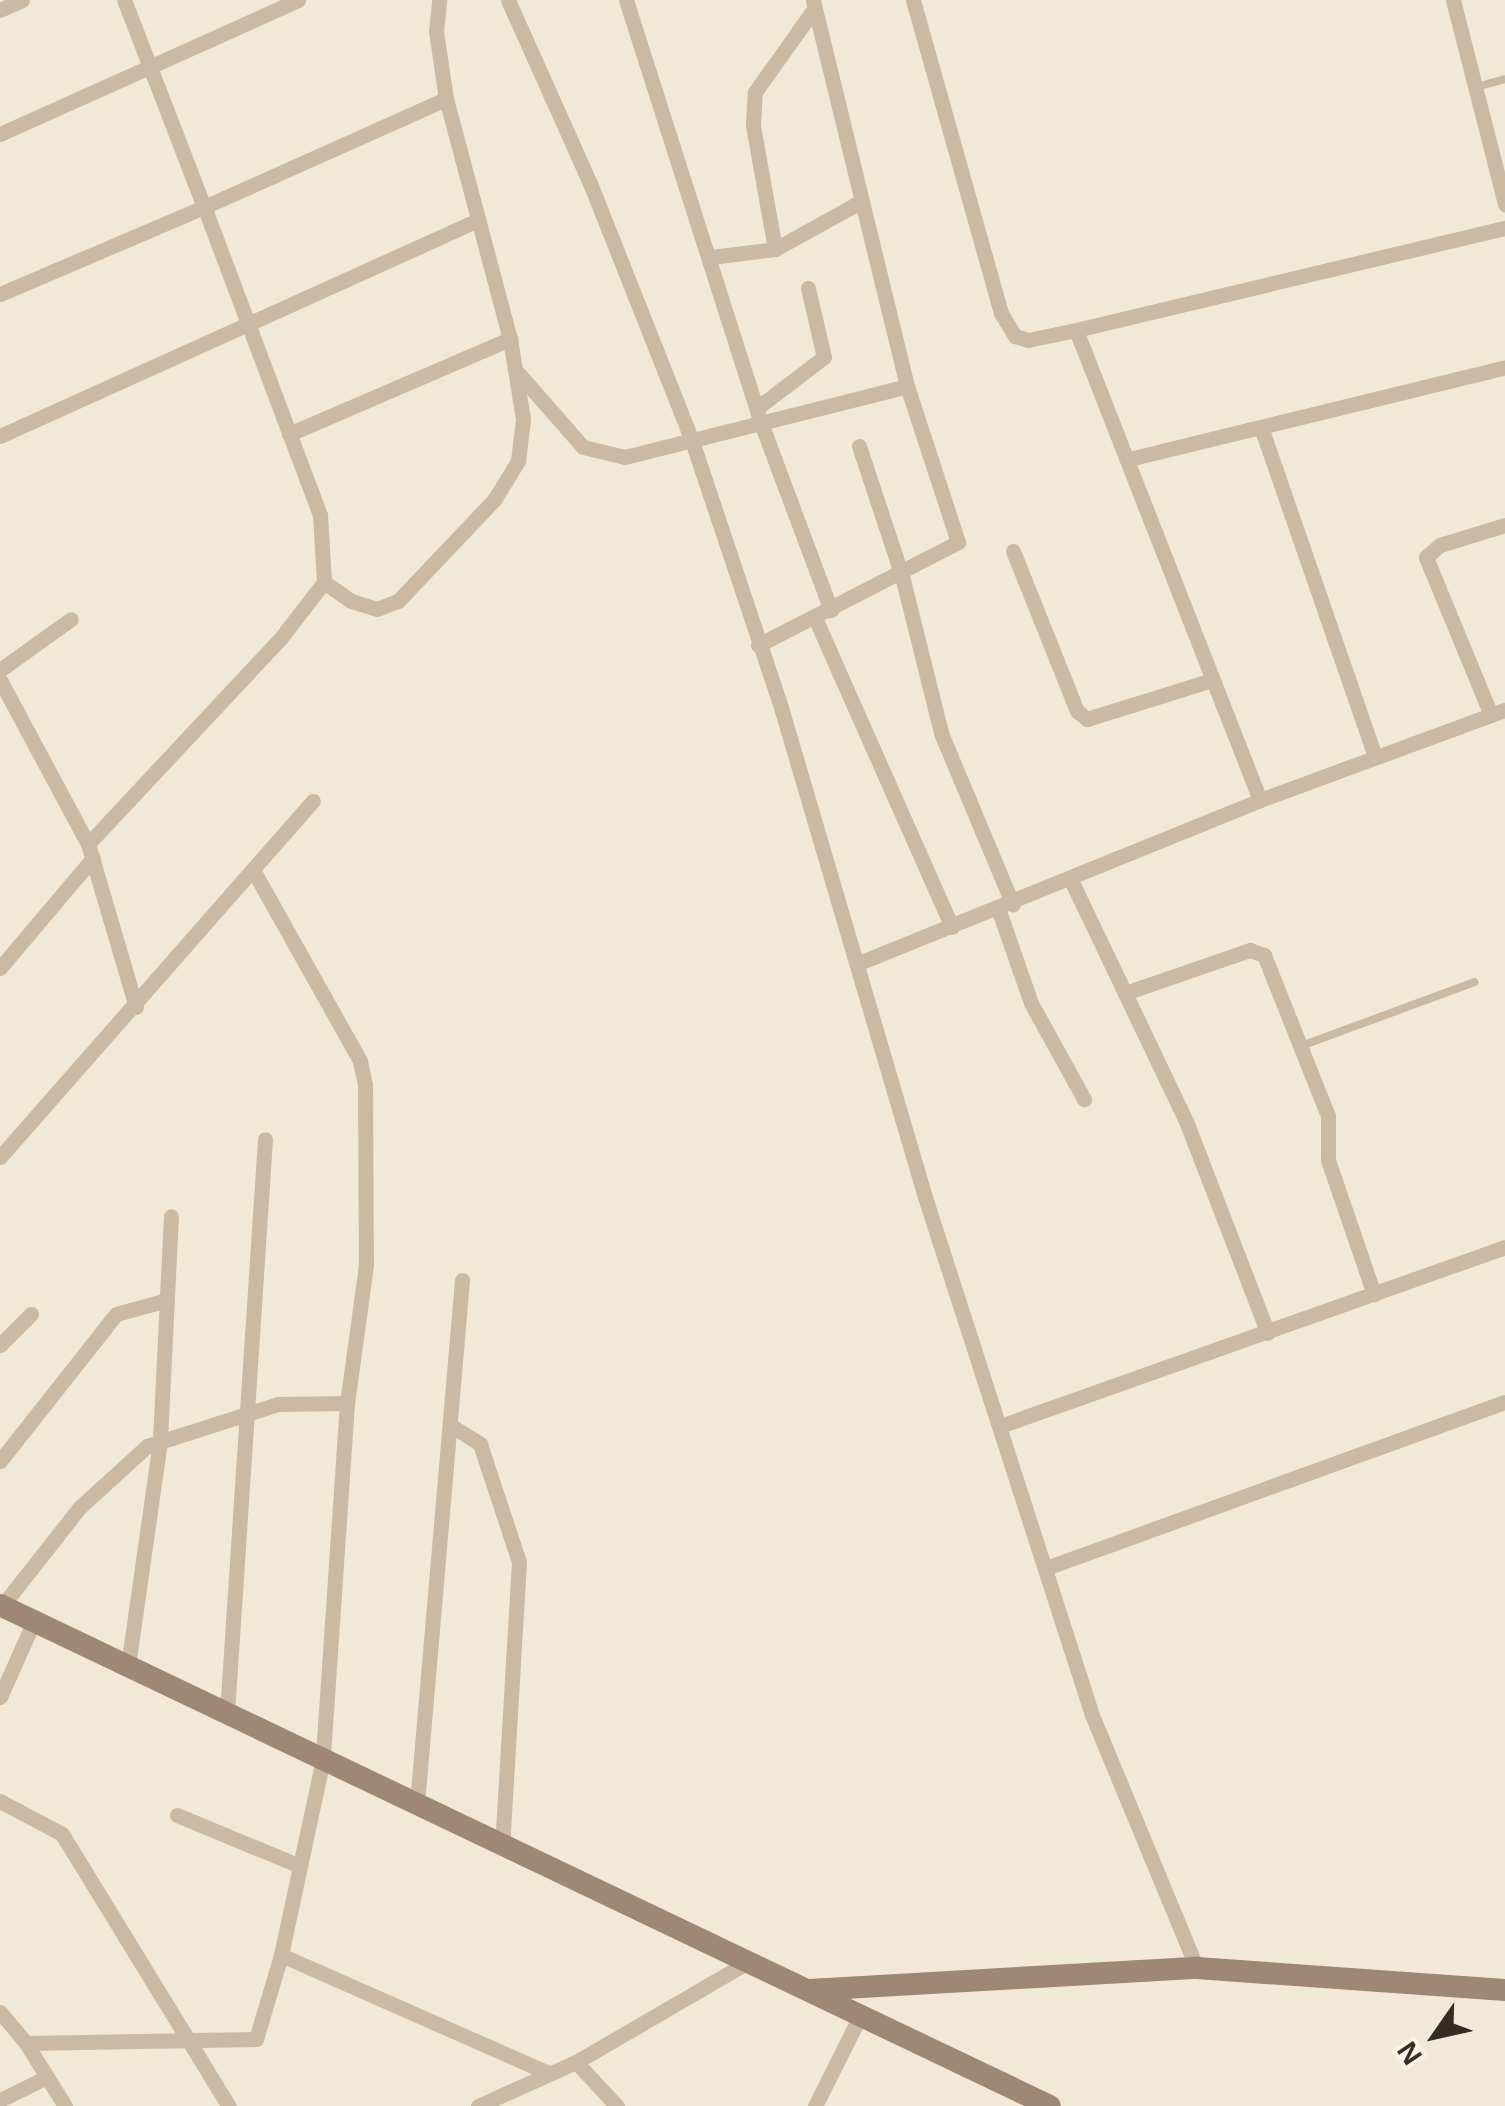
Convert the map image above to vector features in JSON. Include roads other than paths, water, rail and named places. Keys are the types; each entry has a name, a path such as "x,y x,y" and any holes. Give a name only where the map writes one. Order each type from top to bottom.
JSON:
{"main road":[{"path":"1,1605 1050,2106"},
{"path":"808,1990 1197,1968 1505,1990"}],"street":[{"path":"0,10 22,0"},
{"path":"2,960 90,851 280,639 324,582 320,515 124,0"},
{"path":"0,134 298,0"},
{"path":"324,582 350,601 377,609 398,601 494,500 518,461 522,438 510,340 446,99 436,30 439,0"},
{"path":"508,0 590,183 692,442 860,963 925,1196 1003,1426 1092,1715 1197,1968"},
{"path":"626,0 759,416 831,610"},
{"path":"913,0 1001,313 1015,336 1028,340 1076,330 1505,228"},
{"path":"1453,0 1505,204"},
{"path":"758,645 902,576 958,542 907,386 814,5"},
{"path":"775,249 753,126 756,92 814,5"},
{"path":"0,294 446,99"},
{"path":"711,257 775,249 862,201"},
{"path":"0,436 249,328 478,220"},
{"path":"759,416 824,357 808,288"},
{"path":"1076,330 1129,459 1209,681 1260,800"},
{"path":"289,434 510,340"},
{"path":"1129,459 1262,430 1505,367"},
{"path":"515,370 583,447 625,457 692,442 759,416 907,386"},
{"path":"1262,430 1375,757"},
{"path":"860,446 902,576 941,734 1006,908 1031,1004 1084,1099"},
{"path":"860,963 1006,908 1260,800 1498,713 1426,557 1440,545 1505,525"},
{"path":"1013,550 1077,711 1087,719 1209,681"},
{"path":"815,618 952,927"},
{"path":"0,670 71,619"},
{"path":"0,680 90,851 136,1007"},
{"path":"0,1157 136,1007 313,801"},
{"path":"26,2043 256,2039 282,1955 323,1758 347,1403 366,1265 364,1073 254,870"},
{"path":"1071,880 1186,1122 1268,1332"},
{"path":"1125,993 1258,950 1270,964 1328,1116 1328,1160 1374,1294"},
{"path":"227,1713 264,1138"},
{"path":"128,1666 160,1440 171,1216"},
{"path":"1003,1426 1505,1247"},
{"path":"418,1804 462,1280"},
{"path":"0,1461 116,1314 167,1300"},
{"path":"0,1345 31,1314"},
{"path":"1,1605 80,1507 160,1440 291,1402 347,1403"},
{"path":"1046,1568 1505,1402"},
{"path":"450,1425 480,1444 520,1562 502,1844"},
{"path":"0,1697 34,1620"},
{"path":"0,1801 62,1834 228,2106"},
{"path":"177,1814 300,1866"},
{"path":"282,1955 548,2073"},
{"path":"478,2106 576,2062 748,1962"},
{"path":"0,2012 26,2043 65,2106"},
{"path":"814,2106 860,2016"},
{"path":"576,2062 618,2106"},
{"path":"0,2100 47,2077"}],"lane":[{"path":"1476,88 1505,79"},
{"path":"1301,1046 1476,982"}]}
